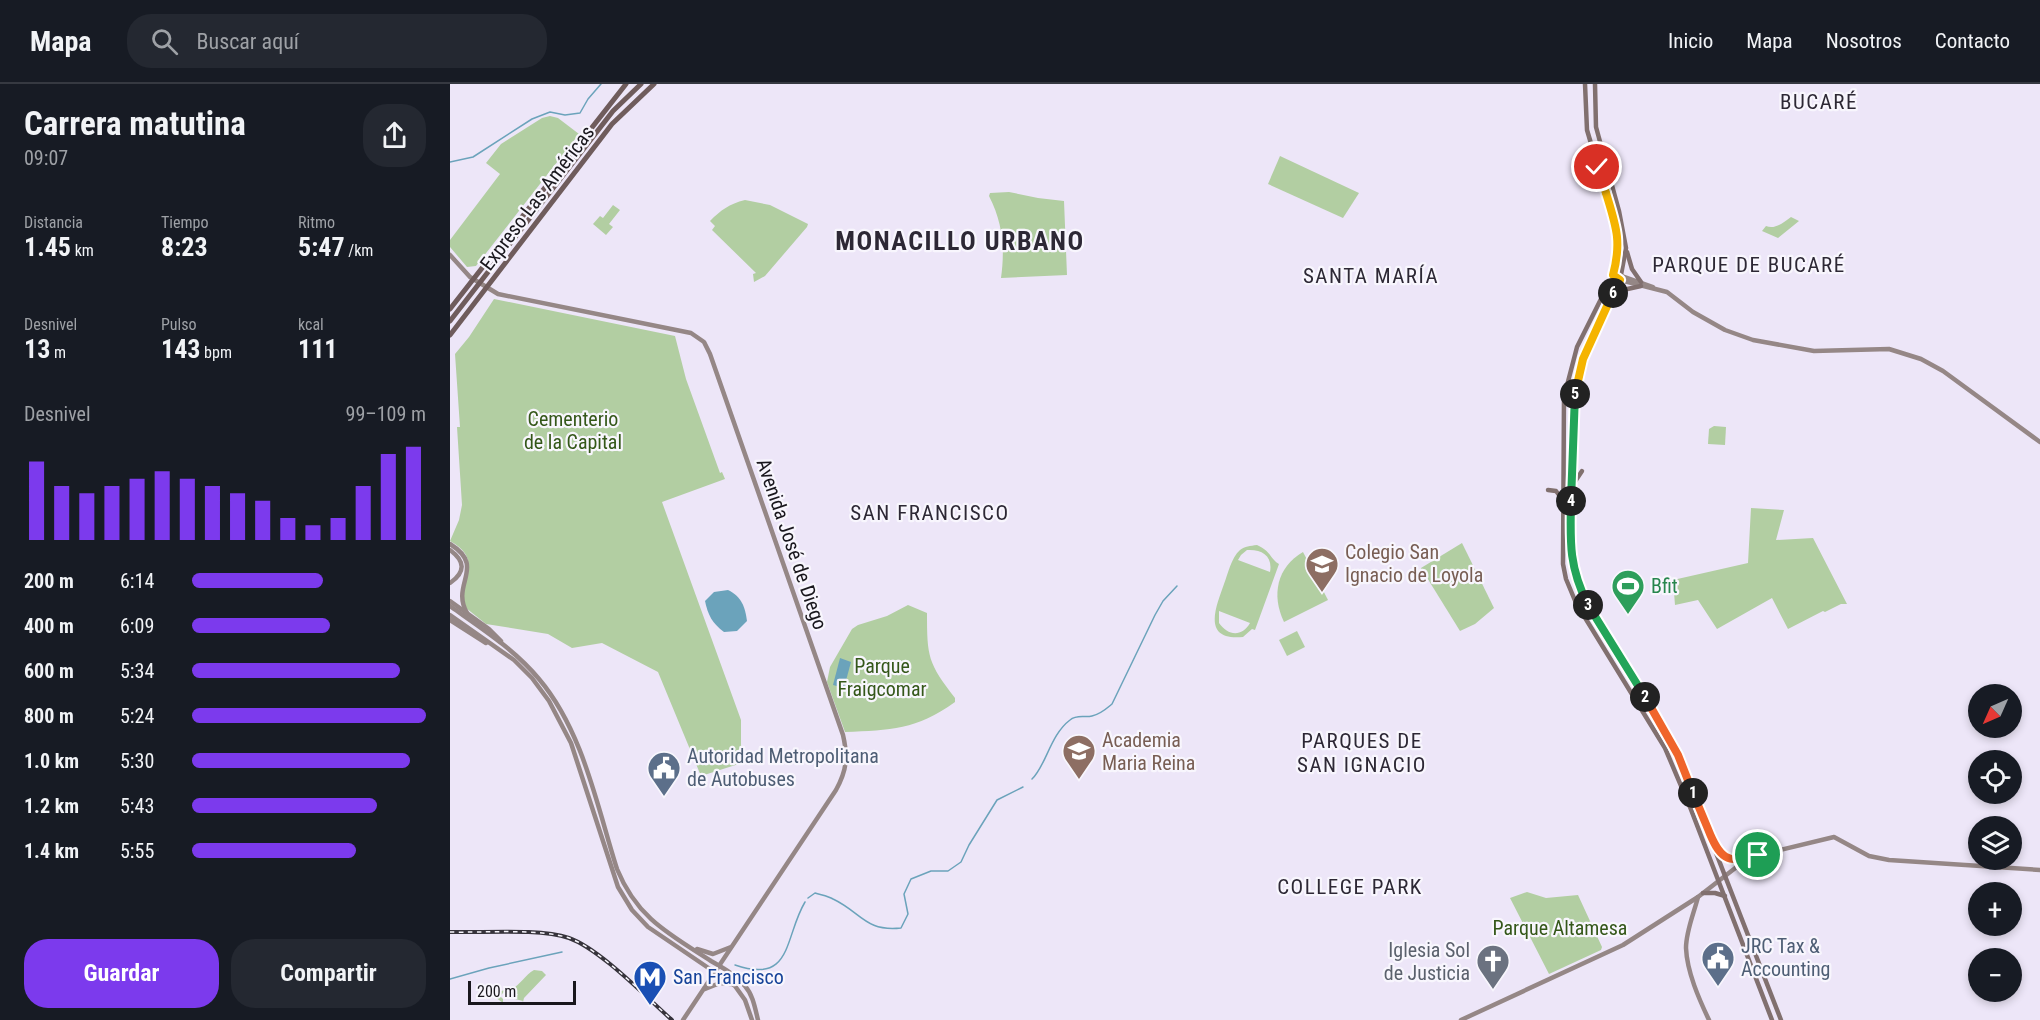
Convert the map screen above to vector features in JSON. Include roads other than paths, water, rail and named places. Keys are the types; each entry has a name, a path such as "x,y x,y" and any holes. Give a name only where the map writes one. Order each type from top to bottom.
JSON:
{"highway":[{"name":"Expreso Las Américas","path":"450,309 628,84"},
{"path":"450,321 613,111 641,84"},
{"name":"Expreso Las Américas","path":"450,335 612,124 654,84"}],"main road":[{"path":"1585,84 1587,130 1619,241 1619,252 1613,275 1577,346 1564,397 1563,564 1576,603 1665,748 1772,1020"},
{"path":"1595,84 1596,127 1620,211 1632,269 1641,284 1623,290 1607,304"},
{"path":"1626,248 1620,278 1583,359 1574,401 1570,549 1572,561 1579,587 1593,614 1650,705 1678,755 1781,1020"},
{"path":"1571,488 1582,471"},
{"path":"1548,490 1556,491 1563,500"},
{"path":"1716,849 1732,860 1749,859"},
{"path":"1700,895 1715,893 1725,896"}],"street":[{"name":"Avenida José de Diego","path":"450,255 479,284 498,294 691,333 704,342 843,735 847,753 846,767 836,790 683,1020"},
{"path":"1613,275 1667,292 1677,297 1693,312 1725,330 1753,340 1814,351 1889,350 1921,359 1949,376 2040,442"},
{"path":"450,544 466,558 467,570 460,599 466,613"},
{"path":"450,550 460,560 462,567 458,576 450,583"},
{"path":"450,602 489,629 539,679 565,717 580,754 617,869 630,897 653,922 719,965 745,985 752,998 758,1020"},
{"path":"450,606 504,645"},
{"path":"450,615 514,660 532,678 561,720 579,767 618,887 632,910 658,934 734,985 745,1000 752,1020"},
{"path":"450,620 498,649"},
{"path":"1461,1020 1623,945 1700,895 1749,859 1760,854 1834,837 1855,850 1877,858 2040,870"},
{"path":"1700,895 1687,937 1686,948 1693,979 1709,1020"},
{"path":"691,948 713,954 731,947"},
{"path":"703,990 720,983 734,985"}],"water":[{"path":"728,590 742,603 747,621 737,631 724,632 711,618 705,601 714,592"},
{"path":"840,658 851,662 844,688 833,685"}],"waterway":[{"path":"450,162 473,157 532,119 550,112 565,115 580,113 601,84"},
{"path":"1032,779 1063,726 1073,718 1095,715 1112,704 1155,615 1163,601 1177,586"},
{"path":"808,898 815,893 827,896 871,924 879,927 901,928 908,914 904,894 911,879 931,871 948,871 961,862 997,800 1023,787"},
{"path":"735,965 767,969 777,963 784,954 805,902"},
{"path":"450,979 562,952"}],"railway":[{"path":"450,932 527,932 569,938 595,952 672,1020"}],"place":[{"name":"Colegio San Ignacio de Loyola","path":"1322,593"},
{"name":"Bfit","path":"1628,615"},
{"name":"Academia Maria Reina","path":"1079,780"},
{"name":"Autoridad Metropolitana de Autobuses","path":"664,797"},
{"name":"JRC Tax & Accounting","path":"1718,987"},
{"name":"Iglesia Sol de Justicia","path":"1493,990"},
{"name":"San Francisco","path":"650,1006"}],"district":[{"name":"BUCARÉ","path":"1819,102"},
{"name":"MONACILLO URBANO","path":"960,241"},
{"name":"PARQUE DE BUCARÉ","path":"1749,265"},
{"name":"SANTA MARÍA","path":"1371,276"},
{"name":"SAN FRANCISCO","path":"930,513"},
{"name":"PARQUES DE SAN IGNACIO","path":"1362,753"},
{"name":"COLLEGE PARK","path":"1350,887"}],"park label":[{"name":"Cementerio de la Capital","path":"573,430"},
{"name":"Parque Fraigcomar","path":"882,678"},
{"name":"Parque Altamesa","path":"1560,928"}]}
